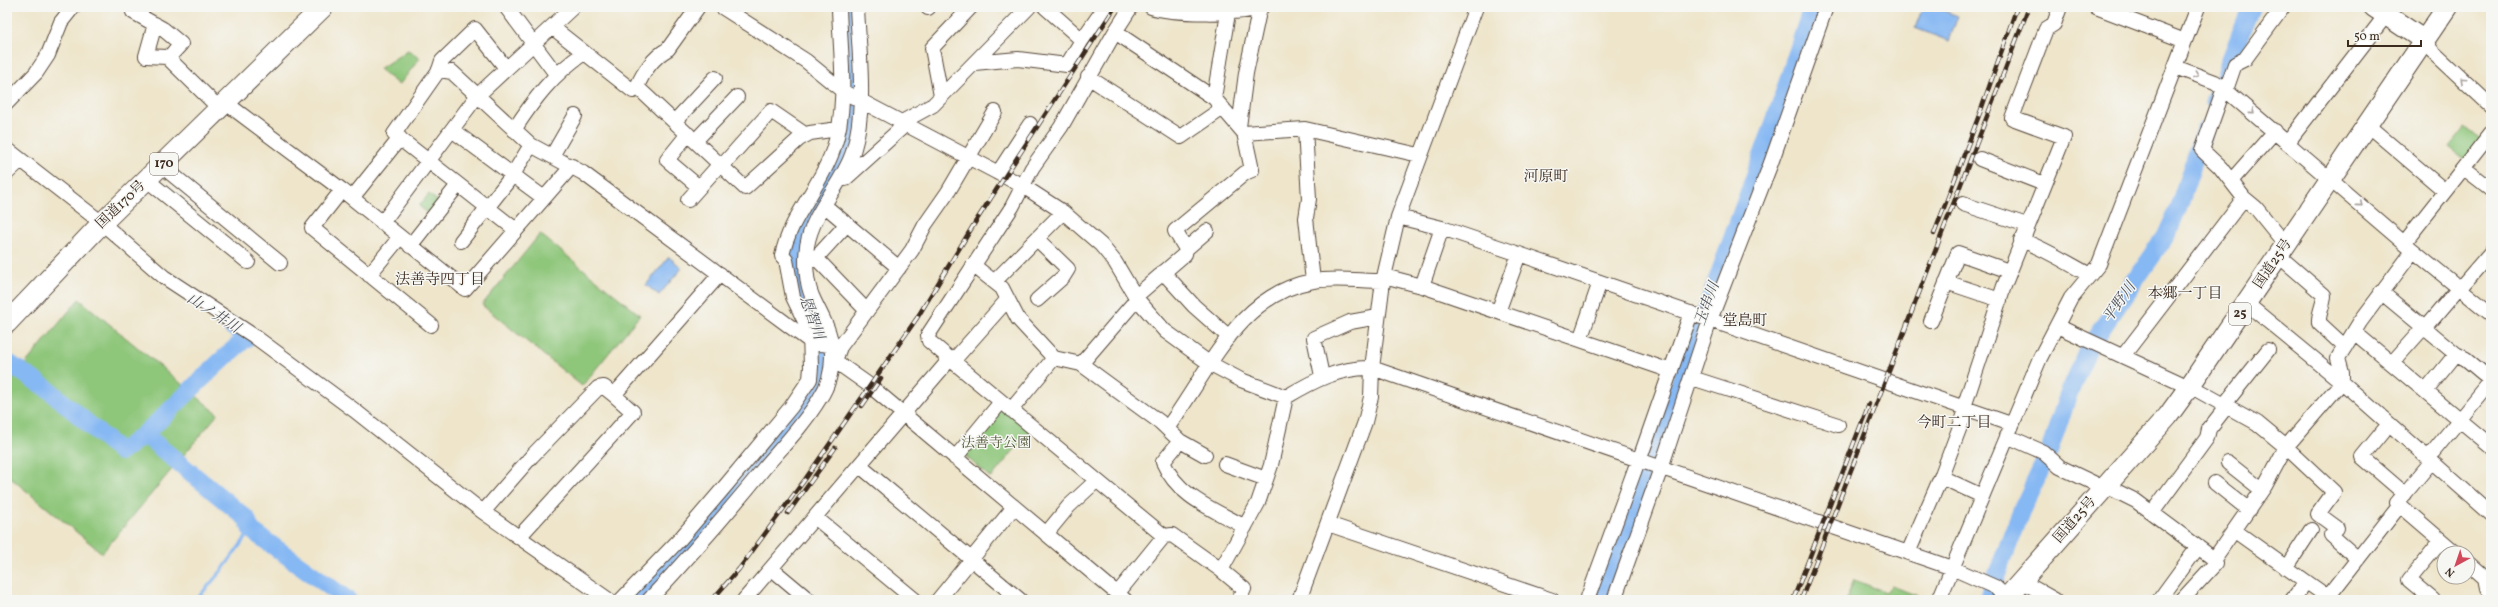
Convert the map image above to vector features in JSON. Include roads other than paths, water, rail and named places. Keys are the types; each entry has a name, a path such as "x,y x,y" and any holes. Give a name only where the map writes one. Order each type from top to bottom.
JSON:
{"highway":[{"name":"国道170号","path":"7,323 102,223 323,7"},
{"name":"国道25号","path":"1999,592 2022,581 2168,416 2247,304 2366,124 2425,41 2446,7"},
{"path":"2383,10 2425,41"}],"street":[{"path":"7,103 40,67 48,55 61,22 73,7"},
{"path":"135,7 133,12 154,24 181,44 168,58"},
{"path":"382,223 477,96 573,7"},
{"path":"552,27 633,91 642,74 661,53 668,49 698,7"},
{"path":"722,7 806,61 842,91 1023,186 1063,212 1101,245 1115,262 1136,298 1165,332 1209,363 1241,380 1286,397"},
{"path":"621,600 680,539 791,407 810,379 810,332 793,297 786,260 782,256 785,239 790,233 796,215 828,163 838,129 842,91 839,7"},
{"path":"837,187 853,153 859,100 857,7"},
{"path":"941,96 932,48 971,7"},
{"path":"649,600 692,553 808,416 821,398 833,364 834,346 828,327 812,296 810,232 824,205 837,187 904,123 932,105 1029,7"},
{"path":"1045,7 1082,40"},
{"path":"974,63 1018,59 1067,65 1105,7"},
{"path":"1132,7 1088,77 1061,127 1032,168 1023,186 974,265 928,334 929,341 1164,536"},
{"path":"1151,7 1162,11 1261,7 1246,73 1242,130 1252,170 1244,173 1175,231 1186,249"},
{"path":"1614,600 1646,463 1671,371 1701,316 1771,163 1826,7"},
{"path":"1908,553 1942,477 2021,240 2064,137 2012,118 2046,28 2054,24 2060,7"},
{"path":"2096,7 2184,41"},
{"path":"1939,600 2040,358 2071,298 2098,264 2198,7"},
{"path":"2283,7 2245,59 2235,64 2222,87 2202,150 2231,181 2244,198 2256,208 2282,251 2324,295 2324,305 2318,317 2319,323 2345,347"},
{"path":"511,9 532,44 556,74"},
{"path":"1088,77 1181,137 1219,103 1229,9"},
{"path":"1299,600 1365,422 1371,397 1372,368 1384,279 1398,217 1471,9"},
{"path":"2288,142 2383,10"},
{"path":"154,24 146,56 168,58 223,106 347,194 465,289 572,166"},
{"path":"506,68 475,29 442,61 440,70 394,134 516,230"},
{"path":"1115,32 1219,103 1242,130"},
{"path":"2425,41 2431,50 2491,106"},
{"path":"514,130 531,103 556,74 584,53"},
{"path":"2175,67 2222,87 2409,247 2491,314"},
{"path":"440,70 452,72 531,145 572,166 660,228 811,342 834,346"},
{"path":"675,122 715,78"},
{"path":"636,87 745,188 806,135 838,129"},
{"path":"699,187 667,160 737,97"},
{"path":"688,200 771,110 806,135"},
{"path":"834,346 867,311 899,268 969,158 995,112"},
{"path":"552,156 575,116"},
{"path":"998,173 1030,124"},
{"path":"2366,124 2445,191"},
{"path":"1242,130 1305,129 1419,155"},
{"path":"1305,129 1309,200 1306,218 1313,281"},
{"path":"452,130 512,176 544,198"},
{"path":"2231,181 2275,131"},
{"path":"2173,581 2186,596 2215,564 2214,559 2235,531 2262,490 2286,447 2342,382 2342,373 2338,358 2445,191 2491,133"},
{"path":"400,138 347,194 312,228 431,325"},
{"path":"461,240 512,176 531,145"},
{"path":"7,149 102,223 164,277 254,336 354,410 483,512 609,600"},
{"path":"1980,159 2044,184"},
{"path":"7,173 21,160"},
{"path":"162,166 280,263"},
{"path":"2464,168 2491,189"},
{"path":"147,180 248,262"},
{"path":"369,275 405,242 458,185"},
{"path":"176,203 189,188"},
{"path":"2123,356 2244,198"},
{"path":"1963,204 2027,225"},
{"path":"824,205 899,268"},
{"path":"201,223 214,209"},
{"path":"995,281 1063,212"},
{"path":"1398,217 1442,228 1966,407 2009,430 2048,456 2060,467 2136,502 2214,559"},
{"path":"811,260 847,224"},
{"path":"1422,286 1442,228"},
{"path":"226,244 238,229"},
{"path":"1081,364 1136,298 1163,272 1182,258 1186,249 1207,231"},
{"path":"1037,239 1068,269 1063,277 1037,300"},
{"path":"2021,240 2044,248 2056,257 2090,275"},
{"path":"2392,364 2491,252"},
{"path":"1931,321 1958,253 2010,272"},
{"path":"1498,312 1519,254"},
{"path":"811,260 867,311"},
{"path":"974,265 1002,288 1018,319 1054,358 1081,364 1167,428 1180,441 1205,455"},
{"path":"1163,272 1194,306 1229,337"},
{"path":"614,395 720,274"},
{"path":"1167,428 1192,393 1209,363 1229,337 1258,305 1282,291 1313,281 1384,279 1422,286 1671,371"},
{"path":"1580,340 1600,282"},
{"path":"1946,282 2000,300"},
{"path":"2235,531 2330,598 2402,500 2430,459 2491,381 2466,359 2456,354 2381,292"},
{"path":"744,600 904,414 1008,299"},
{"path":"2247,304 2342,382 2491,514"},
{"path":"1586,600 1646,463 1692,378 1701,316"},
{"path":"1322,376 1314,338 1350,322 1378,317"},
{"path":"2057,326 2190,386 2257,424 2286,447 2334,492 2318,514 2337,528 2331,535 2358,559"},
{"path":"2354,332 2491,446"},
{"path":"2152,513 2207,438 2209,429 2225,405 2268,350"},
{"path":"2426,391 2456,354"},
{"path":"956,458 1054,358"},
{"path":"833,364 904,414 1121,597 1164,536 1172,534 1244,589 1239,600"},
{"path":"1221,570 1258,503 1282,420 1286,397 1322,376 1359,368 1372,368 1952,568 1999,592"},
{"path":"1692,378 1838,425"},
{"path":"483,512 532,456 598,388 604,387 633,412 519,537"},
{"path":"2389,424 2362,457 2446,545"},
{"path":"1180,441 1162,462 1175,484 1191,498 1245,527"},
{"path":"2228,463 2262,490"},
{"path":"1225,464 1266,479"},
{"path":"860,466 1020,600"},
{"path":"1942,477 1982,496"},
{"path":"1046,534 1070,506 1096,481"},
{"path":"2215,483 2249,510"},
{"path":"938,600 1014,506"},
{"path":"816,518 915,600"},
{"path":"1328,524 1552,600"},
{"path":"2286,568 2311,530"},
{"path":"2433,600 2409,580 2441,541"},
{"path":"2160,599 2198,547"},
{"path":"772,569 809,600"},
{"path":"2476,571 2485,578 2487,588 2491,592"},
{"path":"2022,581 2055,600"},
{"path":"2292,600 2306,582"}],"water":[{"path":"1923,7 1933,7 1958,16 1949,41 1915,28"},
{"path":"669,257 682,268 659,295 646,285"}],"waterway":[{"name":"恩智川","path":"638,600 802,407 821,375 824,361 822,343 800,289 797,269 797,250 803,225 837,170 847,140 850,121 852,83 849,7"},
{"name":"玉串川","path":"1601,600 1775,120 1812,7"},
{"name":"平野川","path":"2214,101 2251,7"},
{"name":"平野川","path":"1987,600 2023,507 2049,452 2067,398 2089,347 2166,236 2178,209 2204,131"},
{"name":"山ノ井川","path":"7,362 49,390 121,452 170,411 248,337 231,326"},
{"name":"山ノ井川","path":"145,435 247,519 251,530 348,600"},
{"path":"196,600 223,569 251,530"}],"railway":[{"path":"712,600 739,569 806,478 917,318 976,221 1115,7"},
{"path":"1934,234 1981,110 2017,7"},
{"path":"1801,600 2029,7"},
{"path":"862,406 881,378"},
{"path":"1793,600 1869,404"},
{"path":"788,513 835,448"}],"district":[{"name":"河原町","path":"1546,177"},
{"name":"法善寺四丁目","path":"440,280"},
{"name":"本郷一丁目","path":"2185,294"},
{"name":"堂島町","path":"1745,321"},
{"name":"今町二丁目","path":"1954,423"}],"park label":[{"name":"法善寺公園","path":"996,443"}]}
